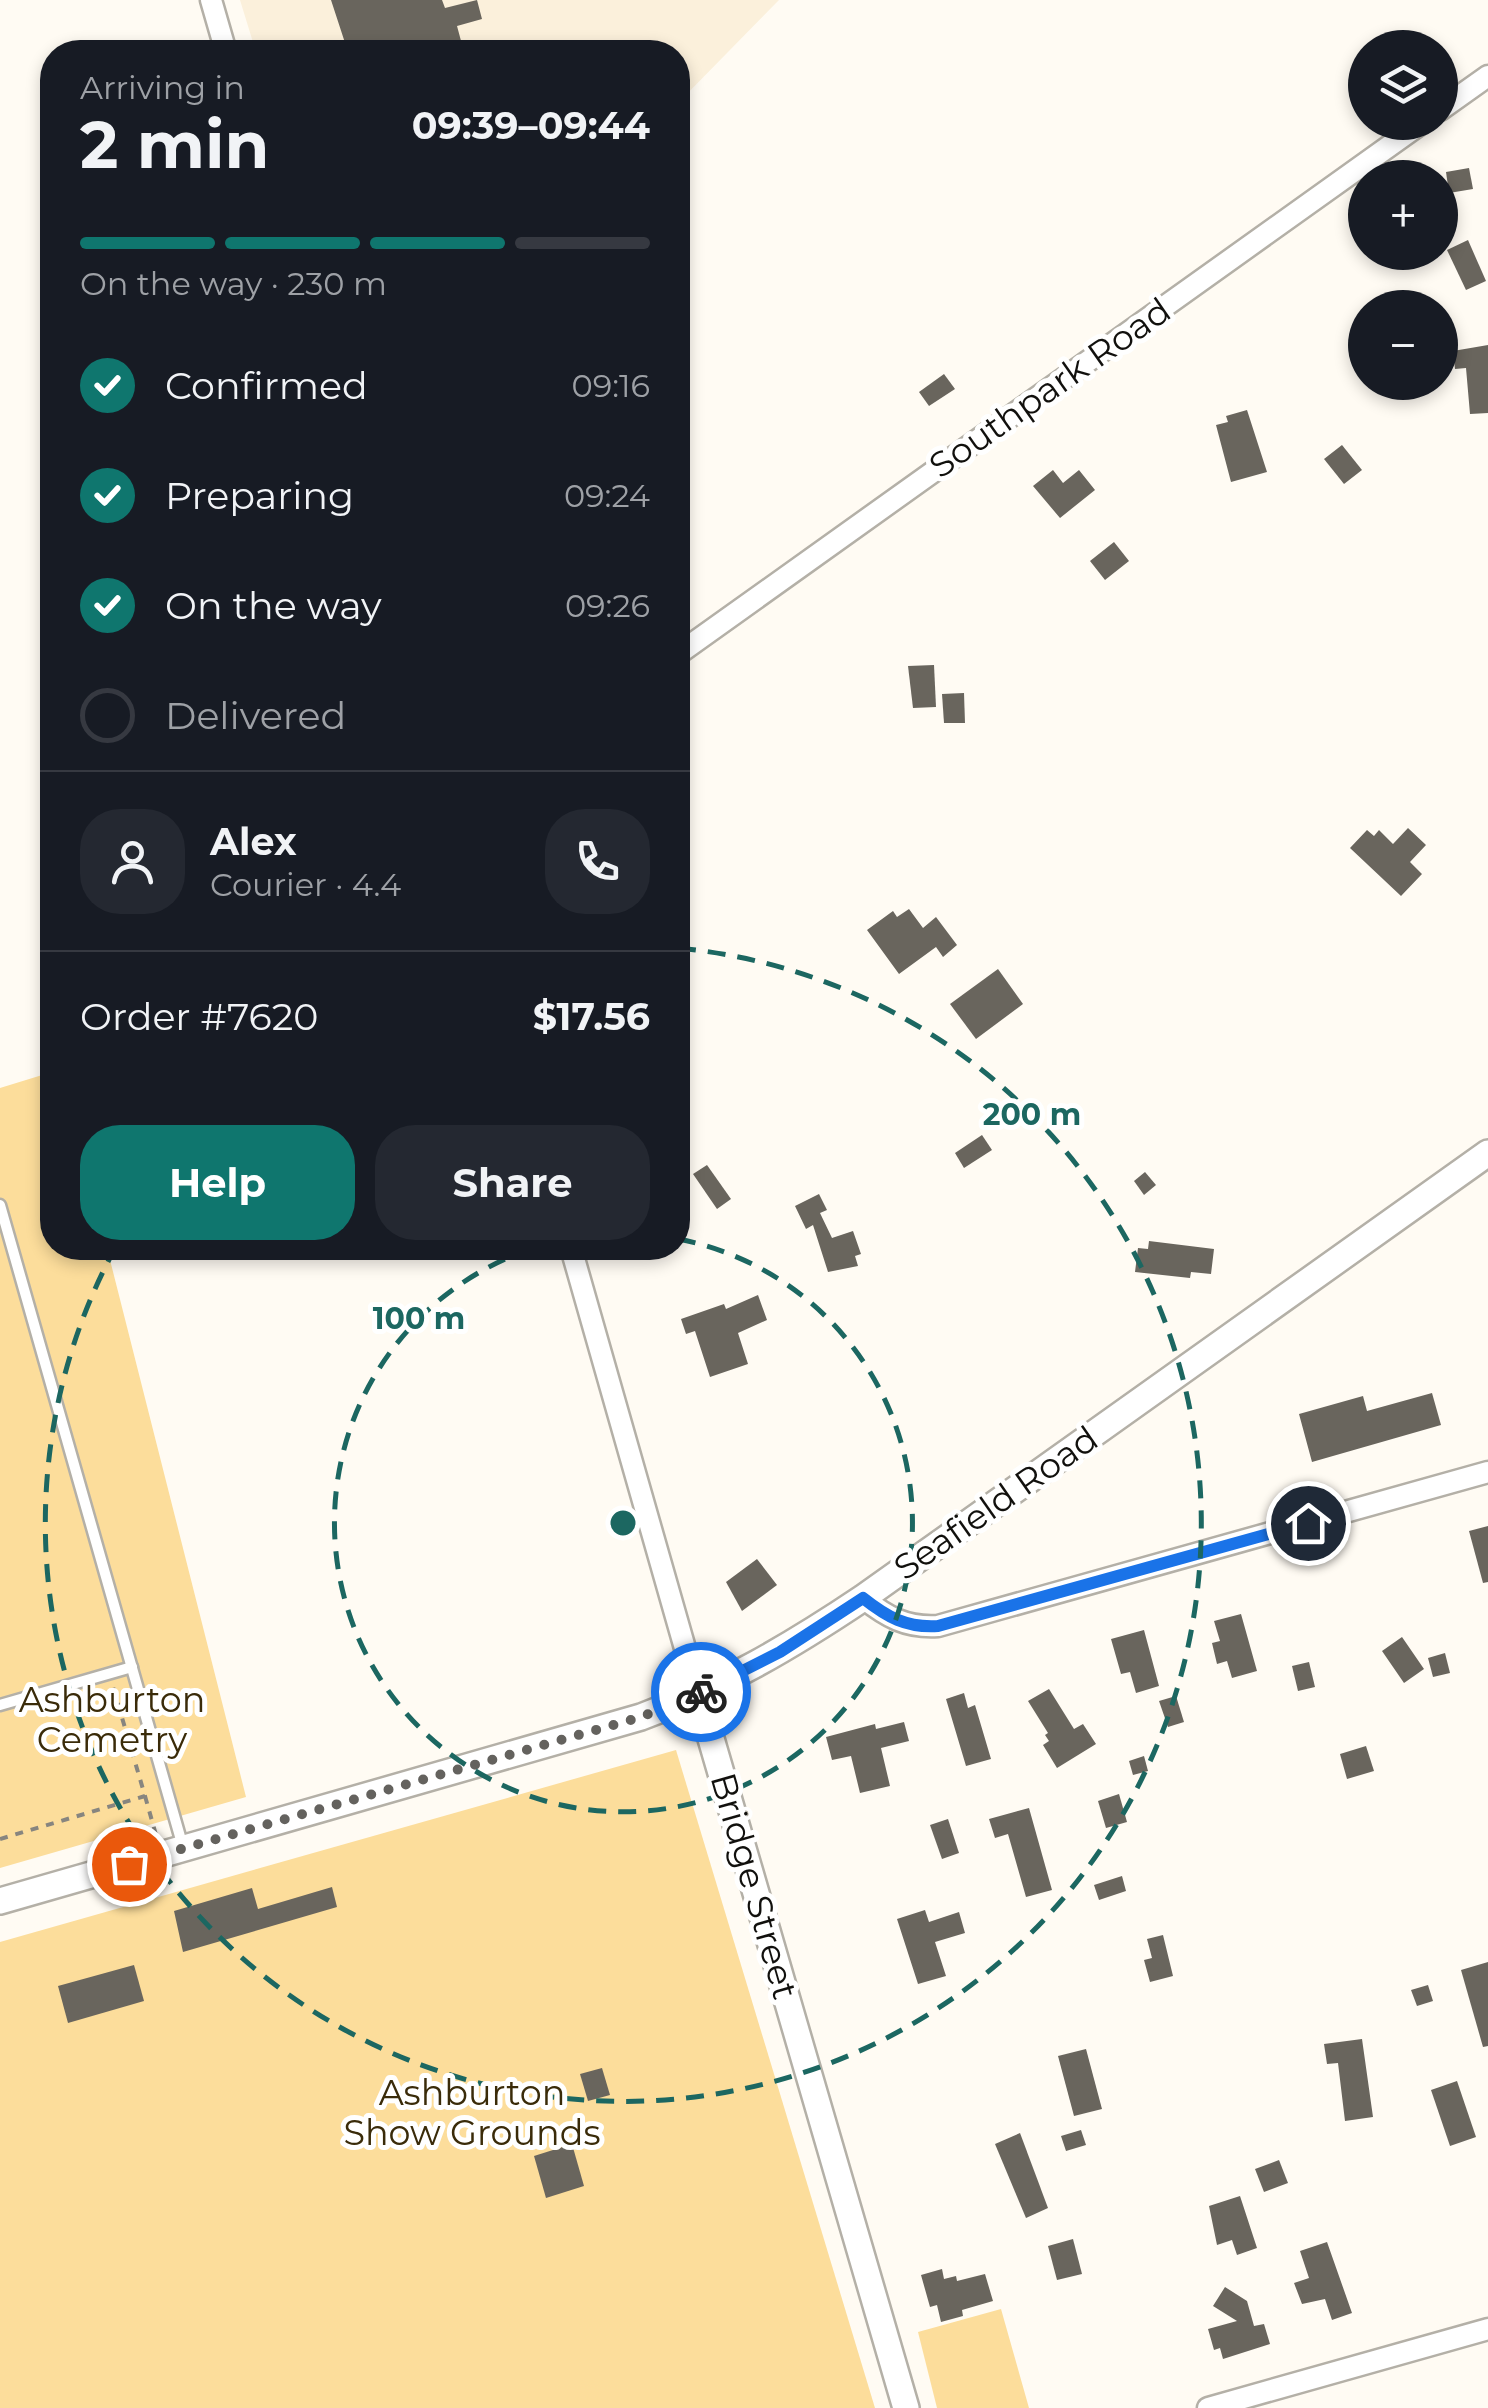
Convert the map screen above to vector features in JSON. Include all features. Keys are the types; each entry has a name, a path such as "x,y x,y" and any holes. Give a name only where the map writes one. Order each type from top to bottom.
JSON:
{"street":[{"path":"211,0 223,40"},
{"path":"1458,97 1488,76"},
{"name":"Southpark Road","path":"690,645 1398,140"},
{"name":"Seafield Road","path":"0,1901 641,1717 698,1694 780,1652 863,1598 1488,1153"},
{"name":"Bridge Street","path":"573,1260 906,2408"},
{"path":"863,1598 891,1619 920,1627 938,1626 1488,1472"},
{"path":"1208,2408 1488,2330"}],"lane":[{"path":"0,1206 132,1668 172,1851"},
{"path":"0,1705 132,1668"}],"path":[{"path":"109,1674 145,1796 172,1851"},
{"path":"0,1839 145,1796"}],"shaded area":[{"path":"240,0 779,0 690,91 690,40 252,40"}],"green space":[{"name":"Ashburton Cemetry","path":"40,1076 40,1260 110,1260 246,1797 0,1868 0,1088"},
{"name":"Ashburton Show Grounds","path":"676,1750 875,2408 0,2408 0,1942"},
{"path":"1001,2309 1029,2408 937,2408 918,2332"}],"building":[{"path":"331,0 442,0 445,8 477,0 482,19 457,26 461,40 344,40"},
{"path":"1469,168 1473,189 1458,192 1458,170"},
{"path":"1468,240 1486,281 1466,290 1456,270 1458,245"},
{"path":"1488,345 1488,413 1470,414 1466,368 1458,369 1458,350"},
{"path":"944,374 955,389 929,406 919,392"},
{"path":"1247,410 1267,472 1231,482 1216,425 1228,422 1226,416"},
{"path":"1342,445 1362,470 1344,484 1324,459"},
{"path":"1053,470 1063,483 1079,470 1095,490 1060,518 1033,486"},
{"path":"1114,542 1129,561 1105,580 1090,561"},
{"path":"934,665 936,707 913,708 908,666"},
{"path":"964,693 965,723 944,723 942,694"},
{"path":"1408,828 1426,845 1410,862 1422,874 1401,896 1350,848 1367,830 1374,836 1379,830 1393,844"},
{"path":"909,909 923,928 936,917 957,945 943,957 936,947 899,974 867,930 893,911 897,917"},
{"path":"998,969 1023,1004 976,1039 950,1004"},
{"path":"982,1135 992,1150 964,1168 955,1153"},
{"path":"707,1165 731,1199 717,1209 693,1174"},
{"path":"1145,1172 1156,1185 1144,1195 1134,1181"},
{"path":"819,1194 827,1210 820,1213 832,1238 853,1231 861,1254 855,1256 858,1266 828,1272 813,1225 806,1229 795,1206"},
{"path":"1149,1241 1214,1249 1211,1274 1191,1272 1190,1278 1135,1272 1138,1248 1148,1249"},
{"path":"758,1295 767,1320 738,1333 748,1364 710,1377 695,1331 686,1334 681,1319 724,1304 726,1309"},
{"path":"1432,1393 1441,1425 1312,1462 1299,1414 1363,1396 1367,1411"},
{"path":"1488,1526 1488,1582 1483,1583 1469,1531"},
{"path":"757,1559 777,1585 742,1611 726,1582"},
{"path":"1241,1614 1257,1671 1232,1678 1227,1661 1217,1664 1212,1643 1220,1641 1214,1621"},
{"path":"1144,1630 1159,1686 1136,1693 1130,1672 1121,1674 1111,1639"},
{"path":"1402,1637 1424,1669 1404,1683 1382,1651"},
{"path":"1445,1653 1450,1673 1433,1677 1428,1658"},
{"path":"1309,1662 1315,1687 1298,1691 1292,1666"},
{"path":"1049,1689 1074,1729 1083,1724 1096,1744 1057,1768 1043,1745 1049,1741 1045,1735 1048,1733 1028,1701"},
{"path":"964,1693 968,1708 975,1705 991,1759 966,1766 946,1699"},
{"path":"1176,1696 1184,1722 1168,1727 1159,1701"},
{"path":"904,1722 909,1741 881,1748 890,1786 860,1793 851,1756 832,1760 826,1737 875,1724 876,1729"},
{"path":"1366,1746 1374,1771 1347,1779 1340,1754"},
{"path":"1144,1756 1148,1771 1133,1775 1129,1761"},
{"path":"1119,1794 1127,1822 1106,1828 1098,1801"},
{"path":"1029,1808 1052,1890 1026,1897 1008,1834 995,1838 989,1819"},
{"path":"948,1819 959,1853 942,1859 930,1825"},
{"path":"1122,1876 1126,1891 1099,1900 1094,1885"},
{"path":"332,1887 337,1907 183,1952 174,1911 252,1888 258,1909"},
{"path":"925,1910 929,1922 959,1912 965,1933 935,1942 946,1976 918,1984 897,1919"},
{"path":"1163,1935 1173,1976 1150,1982 1144,1960 1152,1958 1147,1939"},
{"path":"1488,1962 1488,2046 1483,2047 1461,1970"},
{"path":"134,1965 144,2001 68,2023 58,1986"},
{"path":"1428,1985 1433,2001 1417,2006 1411,1990"},
{"path":"1362,2039 1373,2117 1345,2121 1338,2063 1327,2064 1324,2044"},
{"path":"1086,2049 1102,2109 1074,2116 1058,2056"},
{"path":"602,2068 610,2095 588,2101 580,2074"},
{"path":"1457,2081 1476,2137 1450,2146 1431,2090"},
{"path":"1081,2130 1086,2145 1066,2151 1061,2136"},
{"path":"1020,2133 1048,2208 1026,2218 995,2144"},
{"path":"572,2144 584,2186 546,2198 534,2156"},
{"path":"1279,2160 1288,2183 1264,2192 1255,2169"},
{"path":"1240,2196 1257,2248 1237,2255 1232,2240 1217,2245 1209,2206"},
{"path":"1073,2239 1082,2274 1057,2280 1048,2246"},
{"path":"1327,2242 1352,2313 1332,2320 1325,2299 1302,2304 1294,2283 1309,2278 1300,2251"},
{"path":"942,2269 944,2279 956,2276 957,2281 985,2274 993,2301 962,2310 963,2316 941,2322 937,2305 930,2307 921,2275"},
{"path":"1225,2287 1247,2301 1254,2326 1264,2324 1270,2344 1223,2359 1220,2348 1214,2350 1208,2329 1237,2321 1213,2306"}],"way so far":[{"path":"129,1864 641,1717 701,1692"}],"route":[{"path":"701,1692 780,1652 863,1598 891,1619 920,1627 938,1626 1308,1523"}]}
